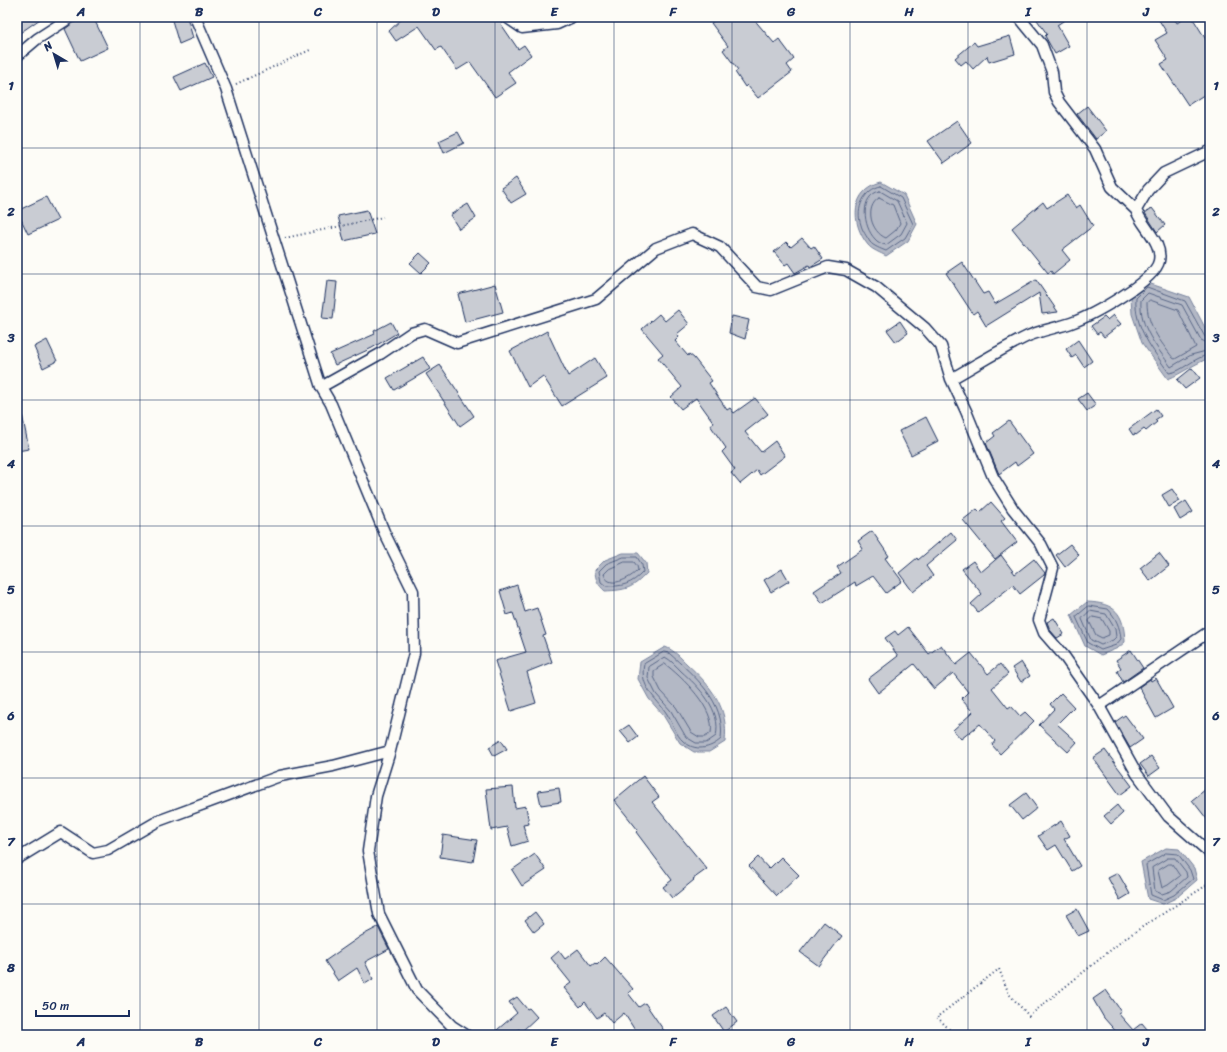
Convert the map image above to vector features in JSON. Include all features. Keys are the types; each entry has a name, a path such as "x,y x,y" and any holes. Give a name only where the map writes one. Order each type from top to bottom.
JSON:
{"street":[{"path":"17,56 37,39 71,17"},
{"path":"195,17 226,89 321,387 331,404 385,534 413,591 414,653 390,751 376,796 368,852 380,914 417,990 452,1026 466,1035"},
{"path":"506,17 522,28 557,24 572,17"},
{"path":"950,379 1029,336 1073,322 1121,298 1157,269 1160,259 1158,245 1140,220 1136,210 1112,187 1095,149 1059,102 1054,92 1052,72 1042,45 1019,17"},
{"path":"1136,210 1148,190 1164,173 1210,151"},
{"path":"321,387 380,354 411,332 425,329 457,343 596,299 656,248 692,234 720,247 757,287 771,290 828,267 846,270 876,287 924,328 941,346 950,379 966,411 993,477 1013,509 1041,544 1053,568 1039,620 1044,633 1064,656 1099,706 1137,774 1168,816 1210,853"},
{"path":"1099,706 1210,631"},
{"path":"17,859 61,832 93,853 108,850 158,821 280,776 333,766 390,751"}],"path":[{"path":"226,89 310,50"},
{"path":"274,241 383,217"},
{"path":"955,1035 938,1017 999,969 1009,994 1028,1016 1127,937 1210,883"}],"water":[{"path":"881,182 904,195 917,224 908,241 886,256 868,245 858,227 856,218 856,208 864,192 871,186"},
{"path":"1145,282 1189,297 1210,337 1210,358 1168,379 1142,343 1132,314 1131,297"},
{"path":"623,553 638,553 646,563 647,573 628,588 605,591 597,582 595,570 605,560"},
{"path":"1087,602 1111,607 1120,617 1123,624 1125,642 1118,648 1101,655 1085,646 1071,615"},
{"path":"665,647 677,654 696,672 711,689 721,708 726,730 725,742 709,752 694,752 680,743 663,715 649,699 638,679 640,662"},
{"path":"1166,848 1179,849 1194,868 1197,880 1176,898 1163,904 1148,899 1141,862"}],"building":[{"path":"17,17 43,17 17,35"},
{"path":"81,17 93,17 108,48 80,61 65,29"},
{"path":"171,17 187,17 193,38 179,44"},
{"path":"404,17 453,17 456,21 462,17 500,17 503,23 501,24 518,49 524,45 531,55 508,72 516,83 495,97 470,62 457,70 441,47 436,50 419,26 396,41 389,31"},
{"path":"720,17 752,17 774,43 779,39 794,59 787,65 792,72 758,98 747,85 745,87 735,72 738,70 723,50 728,46 711,23"},
{"path":"1035,17 1069,17 1057,25 1069,46 1055,54 1045,36 1047,34"},
{"path":"1157,17 1173,17 1177,23 1187,17 1192,17 1210,46 1210,91 1188,105 1161,64 1168,60 1155,40 1167,33"},
{"path":"1010,36 1015,54 989,62 987,56 973,69 966,61 961,65 955,58 974,42 977,46"},
{"path":"205,63 212,77 181,91 174,77"},
{"path":"1087,106 1106,131 1096,139 1077,114"},
{"path":"957,121 972,143 944,163 928,141"},
{"path":"458,132 464,143 444,153 439,141"},
{"path":"516,178 526,194 511,203 501,188"},
{"path":"1067,195 1076,208 1080,205 1093,226 1062,250 1070,260 1053,274 1051,271 1048,273 1012,228 1043,202 1047,208"},
{"path":"46,197 58,220 28,234 17,211"},
{"path":"468,204 476,218 459,229 450,215"},
{"path":"1152,208 1165,225 1157,232 1145,213"},
{"path":"367,210 375,234 344,241 338,216"},
{"path":"802,238 811,248 814,246 823,259 810,267 809,265 795,273 788,263 785,265 774,252 786,242 791,247"},
{"path":"420,253 431,263 421,273 410,263"},
{"path":"962,262 983,294 988,292 995,304 1036,280 1058,312 1042,314 1039,293 986,326 977,311 973,314 946,273"},
{"path":"327,281 337,282 333,319 322,318"},
{"path":"495,284 503,312 465,322 458,294"},
{"path":"678,310 689,324 677,334 679,337 675,341 688,356 689,354 694,358 712,381 709,383 727,410 730,408 734,413 755,398 768,414 745,432 761,452 775,441 785,456 760,475 757,470 740,484 731,473 735,470 722,452 726,448 710,425 714,423 696,398 681,409 671,397 682,387 658,358 663,354 642,329 659,314 665,321"},
{"path":"1113,315 1121,324 1104,337 1100,332 1097,334 1091,326 1104,317 1107,320"},
{"path":"732,316 749,320 745,339 729,333"},
{"path":"900,321 908,333 896,342 887,330"},
{"path":"391,322 397,333 372,348 335,365 330,354 375,334 374,331"},
{"path":"547,331 568,376 595,358 607,378 562,406 543,376 528,387 510,351"},
{"path":"47,340 57,361 43,368 34,347"},
{"path":"1078,340 1092,361 1084,367 1076,355 1072,358 1066,349"},
{"path":"423,357 430,369 394,390 387,378"},
{"path":"440,365 474,416 460,426 426,374"},
{"path":"1192,368 1200,378 1185,389 1177,380"},
{"path":"1087,393 1096,405 1087,411 1078,399"},
{"path":"1156,409 1161,416 1155,420 1157,422 1146,431 1144,429 1136,435 1133,435 1129,429"},
{"path":"22,414 29,449 17,451 17,415"},
{"path":"926,417 938,441 911,455 899,431"},
{"path":"1009,421 1033,454 1017,466 1015,462 999,474 986,443 995,436 993,433"},
{"path":"1172,489 1180,501 1169,507 1162,495"},
{"path":"1186,501 1193,512 1180,520 1174,509"},
{"path":"991,502 1005,518 1001,521 1017,542 995,559 963,520 977,509 980,512"},
{"path":"872,531 889,556 885,558 902,581 886,593 873,576 856,586 855,582 822,603 814,591 841,573 837,567 863,549 858,541"},
{"path":"951,532 957,540 926,566 933,576 913,592 899,573 917,558 918,560"},
{"path":"1070,544 1079,555 1065,567 1056,555"},
{"path":"1159,553 1169,566 1150,581 1140,568"},
{"path":"1001,555 1015,574 1034,559 1045,573 1020,594 1013,585 978,612 971,604 982,594 962,569 973,561 981,572"},
{"path":"782,569 789,581 771,592 764,580"},
{"path":"517,585 525,612 537,608 546,635 543,636 552,662 527,672 536,703 511,711 495,661 526,652 513,613 507,615 500,591"},
{"path":"1054,618 1064,634 1057,638 1050,630 1047,622"},
{"path":"908,627 929,654 941,645 956,665 971,653 988,674 1000,664 1008,674 992,688 1008,708 1011,706 1020,716 1025,712 1034,721 1000,754 992,745 995,741 980,724 961,739 953,730 973,712 961,699 968,692 953,673 934,689 914,664 878,693 868,679 898,656 885,638 895,631 898,635"},
{"path":"1131,650 1143,668 1123,682 1117,671 1121,668 1116,660"},
{"path":"1021,662 1030,676 1021,682 1012,668"},
{"path":"1156,678 1173,708 1156,718 1139,687 1150,679 1151,681"},
{"path":"1061,693 1074,707 1057,724 1077,742 1068,752 1039,725 1054,709 1050,704"},
{"path":"1125,715 1143,739 1130,748 1115,722"},
{"path":"629,725 638,737 630,743 620,731"},
{"path":"501,740 507,749 494,756 489,747"},
{"path":"1105,750 1132,786 1120,795 1093,758"},
{"path":"1151,756 1160,768 1149,776 1140,764"},
{"path":"643,776 659,797 652,802 707,869 693,879 694,880 672,898 663,887 672,880 636,832 638,830 614,800"},
{"path":"1210,786 1210,823 1192,800"},
{"path":"513,787 515,808 526,806 529,824 523,825 528,841 512,846 507,827 491,830 486,789"},
{"path":"559,788 561,802 541,805 538,791"},
{"path":"1026,793 1037,808 1022,820 1010,805"},
{"path":"1117,805 1123,813 1111,824 1104,816"},
{"path":"1061,821 1070,836 1064,839 1080,866 1072,871 1056,845 1048,850 1038,836"},
{"path":"443,835 477,840 473,862 440,857"},
{"path":"535,854 546,870 522,886 512,870"},
{"path":"758,857 769,869 781,857 799,875 777,896 749,866"},
{"path":"1118,873 1130,894 1120,900 1108,878"},
{"path":"1077,909 1089,931 1078,936 1066,915"},
{"path":"535,912 544,924 534,932 525,920"},
{"path":"824,922 842,936 819,966 800,952"},
{"path":"378,927 389,949 365,962 373,979 365,984 357,968 338,981 325,961 361,936"},
{"path":"578,949 591,966 595,963 597,965 605,957 633,989 628,993 639,1007 645,1003 667,1035 638,1035 624,1013 612,1023 604,1013 597,1018 585,1002 580,1007 564,988 571,983 551,958 559,951 565,959"},
{"path":"1106,990 1121,1011 1118,1013 1133,1030 1142,1023 1152,1035 1119,1035 1104,1018 1093,999"},
{"path":"517,997 527,1009 529,1008 537,1017 521,1032 519,1029 511,1035 491,1035 517,1013 509,1002"},
{"path":"726,1007 737,1022 724,1032 713,1016"}]}
